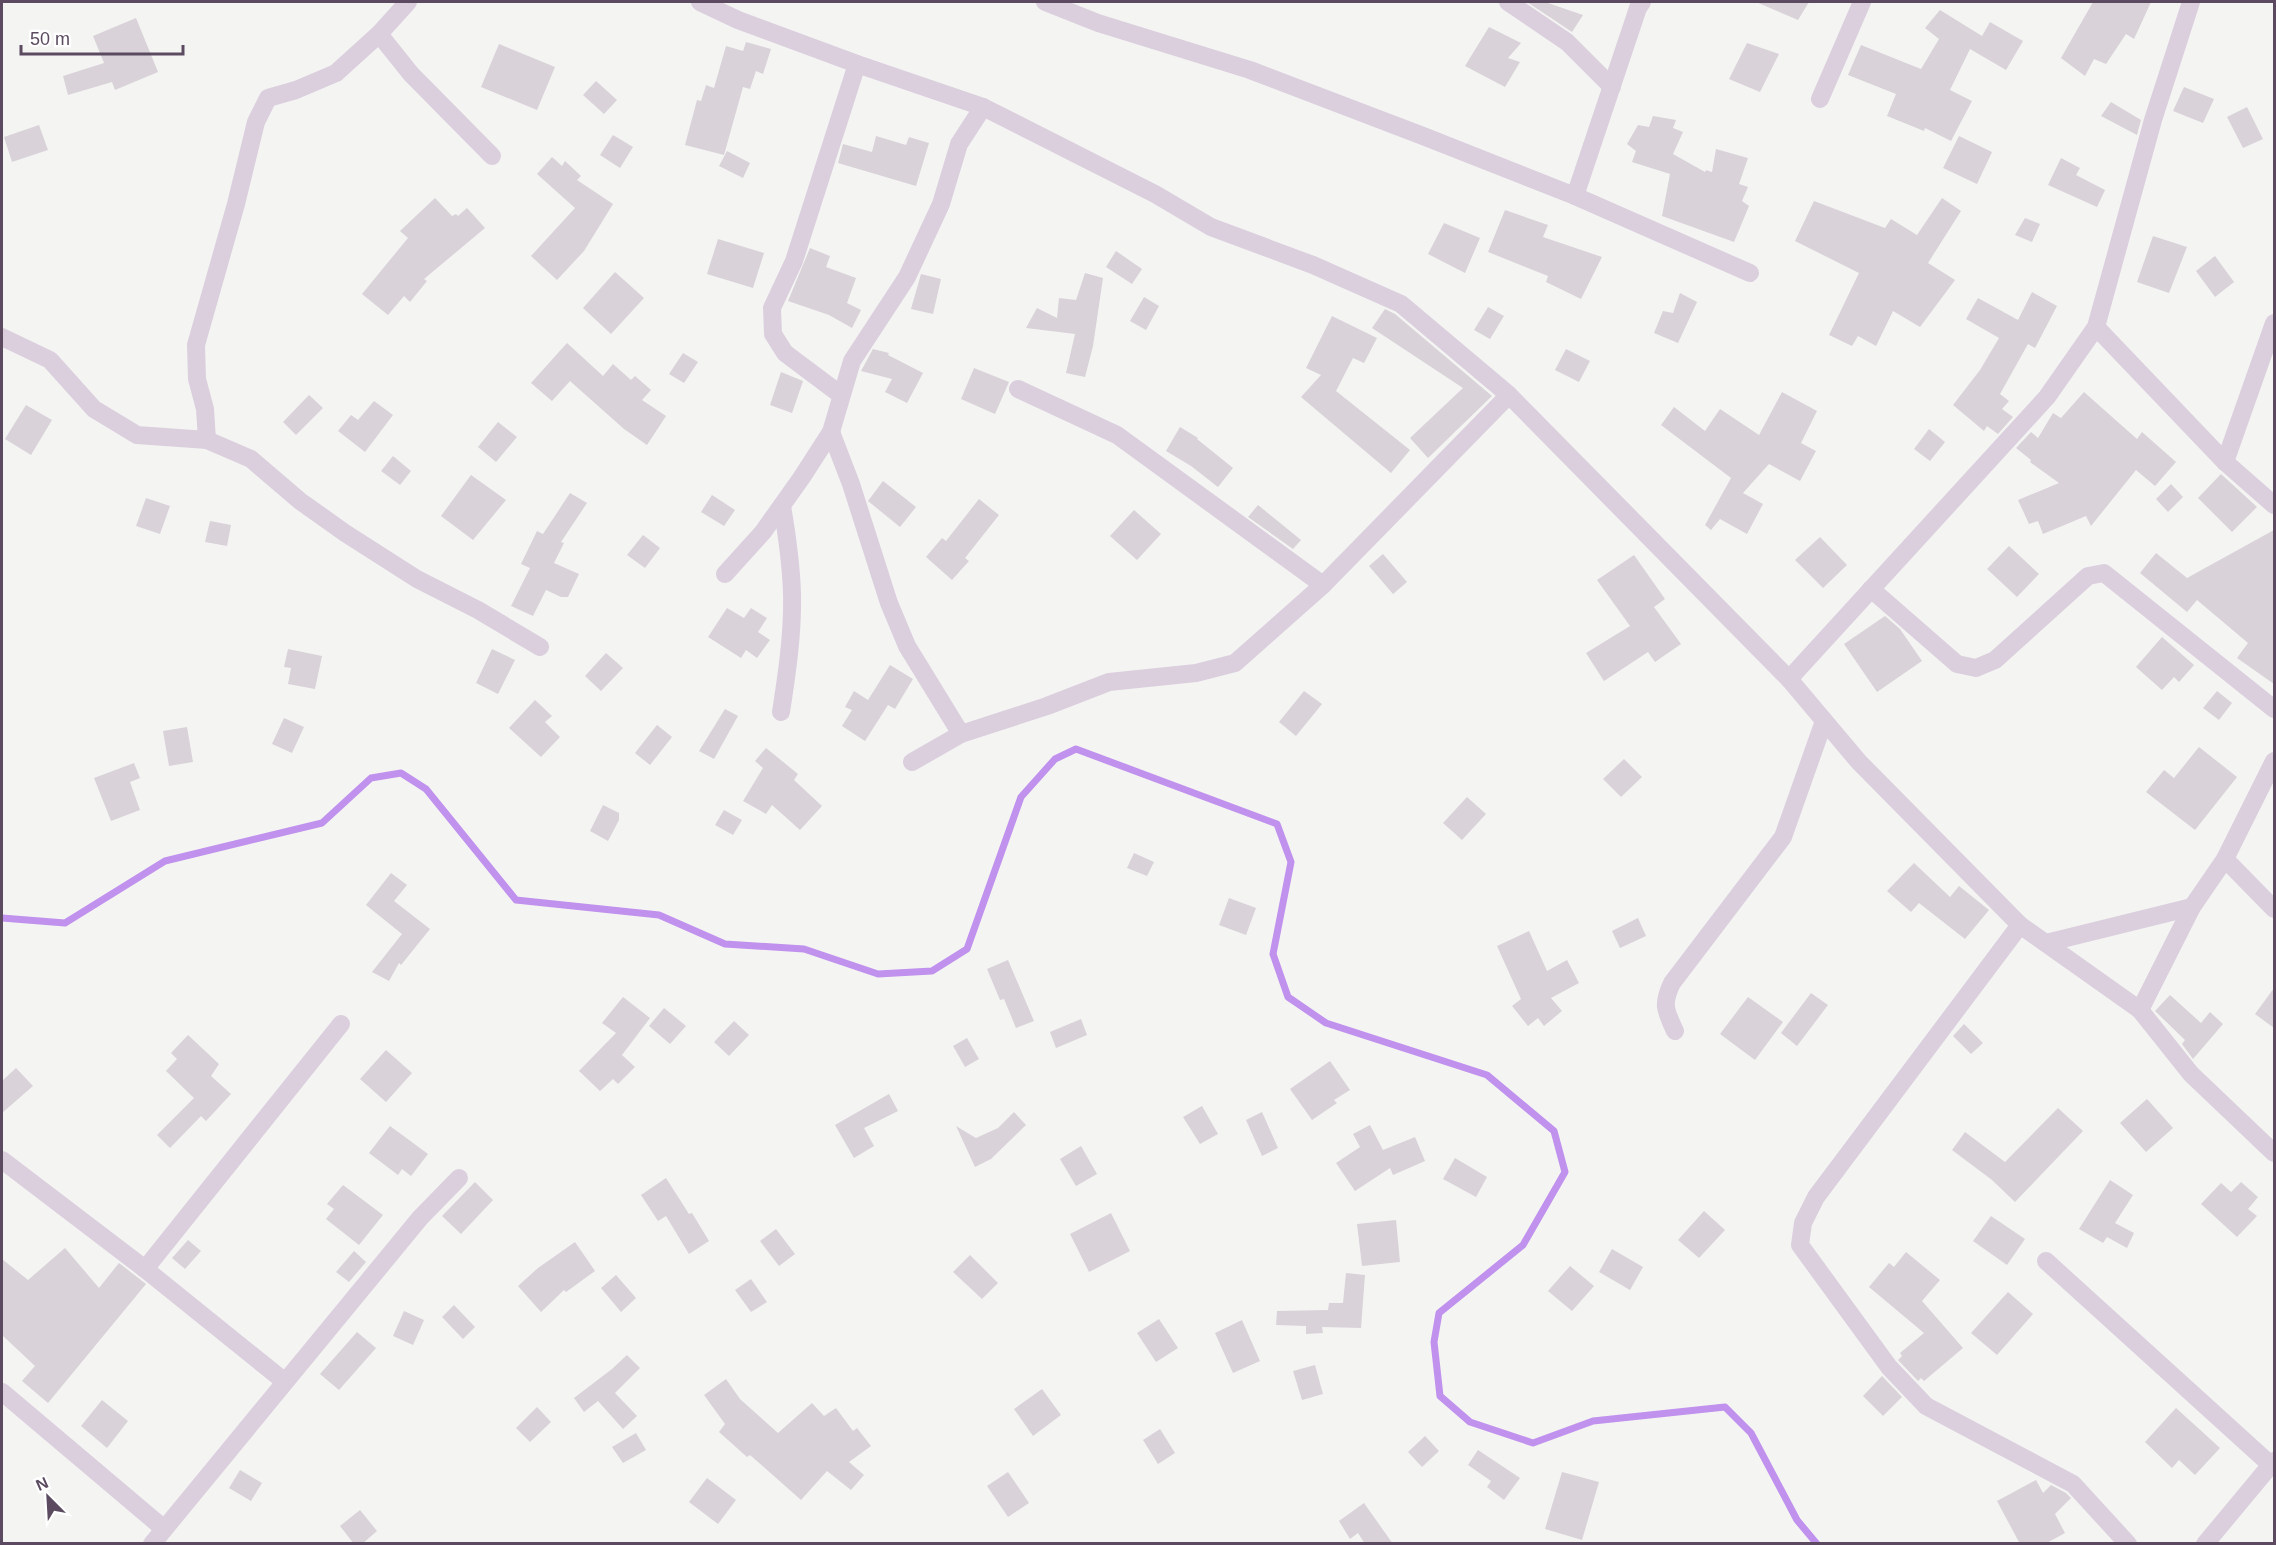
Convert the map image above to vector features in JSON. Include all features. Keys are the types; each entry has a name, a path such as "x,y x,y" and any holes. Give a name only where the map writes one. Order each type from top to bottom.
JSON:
{"street":[{"path":"207,440 206,409 197,379 196,345 236,204 256,122 268,98 296,90 336,73 379,34 408,2"},
{"path":"700,2 738,20 983,107 1155,194 1211,227 1313,265 1401,304 1509,395 1789,679 1859,762 2020,925 2140,1010 2191,1074 2274,1153"},
{"path":"1045,2 1098,23 1250,70 1423,136 1575,196 1750,273"},
{"path":"1508,2 1567,42 1612,87"},
{"path":"1575,196 1638,8 1642,2"},
{"path":"1820,99 1862,2"},
{"path":"1789,679 2047,397 2096,327 2153,120 2191,2"},
{"path":"379,34 411,74 492,156"},
{"path":"841,394 785,353 773,334 772,308 794,261 857,64"},
{"path":"725,574 763,532 831,432 852,362 907,277 941,204 959,144 983,107"},
{"path":"2225,462 2274,323"},
{"path":"2096,327 2225,462 2274,505"},
{"path":"2,337 50,360 94,409 137,435 207,440 251,459 318,514 417,579 478,610 540,647"},
{"path":"1018,389 1117,435 1323,585"},
{"path":"912,762 961,734 1047,706 1109,682 1196,674 1235,663 1323,585 1509,395"},
{"path":"831,432 851,484 889,603 907,646 961,734"},
{"path":"782,506 789,549 792,594 789,658 782,712"},
{"path":"1871,589 1957,664 1976,668 1995,660 2088,576 2104,573 2274,709"},
{"path":"1675,1031 1665,1009 1665,997 1672,983 1783,837 1824,721"},
{"path":"2140,1010 2192,907 2225,859 2274,761"},
{"path":"2225,859 2274,909"},
{"path":"2046,943 2192,907"},
{"path":"2020,925 1816,1197 1803,1223 1800,1245 1889,1367 1926,1406 2073,1484 2128,1544"},
{"path":"145,1269 341,1024"},
{"path":"2,1160 145,1269 284,1381"},
{"path":"152,1544 420,1218 459,1178"},
{"path":"2046,1261 2273,1463 2205,1544"},
{"path":"2,1392 163,1528"}],"building":[{"path":"1527,2 1545,2 1583,15 1572,32"},
{"path":"1756,2 1809,2 1798,20"},
{"path":"2093,2 2151,2 2134,39 2126,34 2106,64 2094,59 2085,76 2061,58"},
{"path":"1940,10 1982,36 1990,22 2023,41 2006,70 1970,49 1950,90 1972,101 1951,141 1925,128 1924,131 1887,116 1896,94 1848,75 1861,45 1921,69 1939,39 1925,28"},
{"path":"136,18 158,72 115,90 112,82 68,95 63,76 104,63 93,36"},
{"path":"1489,27 1521,43 1508,58 1520,62 1505,87 1465,66"},
{"path":"746,42 771,49 763,74 756,71 750,89 743,87 724,155 685,145 697,100 701,101 706,85 714,88 726,46 743,51"},
{"path":"1747,43 1779,54 1760,92 1729,79"},
{"path":"499,44 555,67 537,110 481,87"},
{"path":"596,81 617,100 604,114 583,95"},
{"path":"2184,87 2214,99 2203,123 2173,111"},
{"path":"2111,102 2141,120 2137,135 2101,116"},
{"path":"2247,107 2263,139 2243,148 2227,117"},
{"path":"1653,116 1676,120 1673,128 1683,132 1673,154 1705,172 1706,170 1712,172 1716,149 1748,158 1739,184 1748,187 1742,201 1749,206 1734,242 1662,216 1670,174 1632,162 1636,151 1627,144 1638,125 1649,127"},
{"path":"39,125 48,150 12,162 4,137"},
{"path":"613,135 633,147 620,168 600,155"},
{"path":"876,136 906,145 909,137 929,143 916,186 838,163 843,144 872,152"},
{"path":"1959,136 1992,152 1977,184 1943,168"},
{"path":"727,151 750,163 743,178 719,166"},
{"path":"552,157 562,166 565,161 581,176 577,180 613,204 584,251 557,280 531,256 575,208 537,174"},
{"path":"2061,158 2080,168 2076,175 2105,190 2097,207 2048,185"},
{"path":"435,198 452,216 456,214 458,216 467,208 485,228 424,279 427,281 410,302 404,296 388,315 362,294 408,238 400,231"},
{"path":"1942,198 1961,211 1928,263 1955,280 1920,327 1893,311 1876,346 1858,336 1852,346 1829,335 1859,273 1795,241 1814,201 1885,228 1891,219 1917,235"},
{"path":"1505,210 1548,225 1543,237 1602,257 1581,299 1546,282 1548,276 1488,252"},
{"path":"2025,218 2040,224 2032,242 2015,235"},
{"path":"1444,223 1480,238 1465,273 1428,254"},
{"path":"2153,236 2187,247 2169,293 2137,282"},
{"path":"718,239 764,253 753,288 707,274"},
{"path":"810,248 830,256 826,267 856,278 847,303 861,310 852,328 829,315 788,301"},
{"path":"1116,251 1142,269 1132,284 1106,267"},
{"path":"2215,256 2234,282 2215,297 2196,271"},
{"path":"615,272 644,298 611,334 583,308"},
{"path":"1085,273 1103,278 1093,346 1085,377 1066,373 1075,334 1026,328 1037,308 1057,318 1059,298 1076,300"},
{"path":"921,274 941,279 933,314 911,309"},
{"path":"2032,292 2057,306 2035,348 2028,344 2000,394 2009,401 2002,409 2013,417 1998,434 1987,426 1984,431 1953,405 1980,370 1999,338 1966,319 1978,298 2018,320"},
{"path":"1680,293 1697,302 1678,343 1654,333 1663,311 1673,313"},
{"path":"1144,297 1159,306 1146,330 1130,321"},
{"path":"1488,307 1504,316 1490,339 1474,330"},
{"path":"1385,309 1395,314 1492,396 1428,458 1410,438 1463,388 1372,328"},
{"path":"1332,316 1377,338 1364,363 1353,358 1336,391 1410,450 1391,473 1301,397 1321,375 1306,368"},
{"path":"567,343 603,376 613,364 631,380 635,376 651,390 642,400 666,416 647,445 624,429 570,381 552,401 531,383"},
{"path":"873,349 889,353 888,355 923,373 907,403 885,392 892,379 861,371"},
{"path":"1566,349 1590,361 1579,382 1555,370"},
{"path":"683,353 698,362 684,383 669,374"},
{"path":"974,368 1009,382 995,414 961,399"},
{"path":"781,372 803,381 792,413 770,405"},
{"path":"1782,392 1817,411 1801,443 1816,451 1800,481 1769,464 1743,493 1763,504 1747,534 1720,519 1711,530 1705,525 1731,478 1661,425 1674,407 1705,431 1720,409 1759,435"},
{"path":"2084,392 2137,439 2142,432 2176,462 2155,486 2136,470 2091,526 2086,516 2043,534 2038,521 2029,524 2018,500 2059,483 2030,462 2031,460 2016,448 2031,432 2038,438 2053,413 2061,418"},
{"path":"309,395 323,408 296,435 283,422"},
{"path":"374,401 393,415 365,452 338,431 351,415 358,420"},
{"path":"26,405 52,420 31,455 5,439"},
{"path":"498,422 517,437 496,462 478,447"},
{"path":"1180,427 1198,438 1233,468 1218,487 1191,466 1166,451"},
{"path":"1929,429 1945,442 1930,461 1914,449"},
{"path":"393,456 411,471 400,485 381,471"},
{"path":"2221,474 2257,507 2232,532 2198,498"},
{"path":"471,475 506,500 473,540 441,516"},
{"path":"883,481 916,507 900,527 868,501"},
{"path":"2171,484 2183,497 2168,512 2156,499"},
{"path":"570,493 587,503 561,542 564,543 554,563 579,574 568,597 561,597 546,590 533,616 511,606 530,568 521,564 537,531 543,534"},
{"path":"712,495 735,510 724,526 701,512"},
{"path":"146,498 170,506 160,534 136,526"},
{"path":"979,499 999,515 965,558 969,561 952,580 926,557 942,538 946,541"},
{"path":"1258,505 1301,540 1293,549 1248,517"},
{"path":"1134,510 1161,534 1137,560 1110,536"},
{"path":"210,521 231,525 227,546 205,542"},
{"path":"2274,530 2274,684 2237,658 2248,643 2197,600 2187,612 2140,573 2156,553 2187,578"},
{"path":"643,535 660,548 645,568 627,555"},
{"path":"1820,537 1847,565 1823,588 1795,560"},
{"path":"2009,546 2039,574 2017,597 1987,569"},
{"path":"1383,554 1407,582 1393,594 1369,566"},
{"path":"1634,555 1665,599 1654,607 1681,644 1655,662 1648,652 1604,681 1586,653 1630,626 1597,580"},
{"path":"727,608 744,618 751,608 767,618 758,632 770,640 757,658 746,650 741,658 708,637"},
{"path":"1885,616 1900,629 1922,661 1877,692 1844,644"},
{"path":"2162,637 2194,665 2179,682 2174,677 2162,690 2136,667"},
{"path":"288,649 322,656 315,689 288,684 291,668 284,667"},
{"path":"492,649 515,660 498,694 476,683"},
{"path":"606,653 623,668 601,691 585,676"},
{"path":"890,665 913,679 895,709 888,705 865,741 842,726 852,710 845,707 854,691 868,700"},
{"path":"1304,691 1322,704 1296,736 1279,722"},
{"path":"2217,691 2232,703 2219,720 2203,708"},
{"path":"535,700 552,716 545,722 560,737 541,757 509,728"},
{"path":"725,709 738,716 714,759 699,751"},
{"path":"284,718 304,727 292,753 272,744"},
{"path":"657,725 672,737 650,765 635,753"},
{"path":"187,727 193,762 169,766 163,731"},
{"path":"2199,747 2237,777 2195,830 2146,792 2164,770 2174,778"},
{"path":"766,748 798,774 794,780 822,806 800,830 772,805 766,814 743,801 763,768 755,761"},
{"path":"1624,759 1642,777 1621,797 1603,779"},
{"path":"134,763 140,778 130,782 140,810 111,821 94,778"},
{"path":"1467,797 1486,814 1462,840 1443,823"},
{"path":"603,805 619,813 619,820 608,841 590,831"},
{"path":"724,810 742,820 733,835 715,825"},
{"path":"1134,853 1154,862 1147,876 1127,868"},
{"path":"1914,863 1950,897 1959,886 1989,910 1965,939 1919,903 1911,912 1887,891"},
{"path":"391,873 407,885 394,901 430,929 401,965 399,963 389,981 372,972 402,934 366,905"},
{"path":"1229,898 1256,908 1246,935 1219,925"},
{"path":"1638,918 1646,936 1620,948 1612,931"},
{"path":"1529,931 1547,971 1567,960 1579,983 1551,998 1562,1011 1544,1026 1538,1018 1528,1026 1512,1006 1521,999 1497,946"},
{"path":"1008,960 1034,1021 1016,1028 1004,999 1000,1000 987,969"},
{"path":"2274,988 2274,1028 2255,1014"},
{"path":"1811,993 1828,1005 1797,1046 1781,1033"},
{"path":"2170,995 2201,1023 2210,1012 2223,1024 2193,1059 2182,1044 2185,1040 2155,1011"},
{"path":"623,997 650,1018 622,1055 635,1067 618,1084 613,1079 600,1091 579,1071 616,1033 602,1023"},
{"path":"1748,997 1783,1022 1755,1060 1720,1034"},
{"path":"664,1008 686,1026 670,1044 649,1026"},
{"path":"1081,1019 1087,1035 1056,1048 1050,1032"},
{"path":"734,1021 749,1035 729,1056 714,1042"},
{"path":"1964,1024 1983,1043 1971,1054 1953,1036"},
{"path":"188,1035 219,1064 211,1076 231,1094 206,1121 201,1116 170,1148 157,1135 194,1098 166,1071 177,1059 171,1053"},
{"path":"967,1038 979,1059 965,1067 953,1046"},
{"path":"386,1050 412,1073 386,1102 360,1079"},
{"path":"1330,1061 1350,1090 1334,1100 1337,1103 1312,1120 1290,1089"},
{"path":"16,1068 33,1086 2,1113 2,1081"},
{"path":"889,1094 898,1111 864,1128 874,1146 854,1158 835,1125"},
{"path":"2147,1099 2173,1128 2146,1152 2120,1123"},
{"path":"1202,1106 1218,1134 1200,1144 1183,1117"},
{"path":"2058,1108 2083,1131 2015,1202 1992,1180 1952,1150 1965,1132 2005,1162"},
{"path":"1014,1112 1026,1125 991,1159 975,1167 956,1126 976,1138 998,1128"},
{"path":"1262,1112 1278,1148 1262,1156 1246,1120"},
{"path":"1370,1125 1383,1150 1415,1137 1425,1161 1393,1175 1390,1168 1355,1191 1336,1163 1360,1147 1353,1134"},
{"path":"390,1126 428,1154 411,1176 402,1169 398,1175 369,1153"},
{"path":"1081,1146 1097,1174 1076,1186 1060,1159"},
{"path":"1455,1158 1487,1177 1476,1197 1443,1179"},
{"path":"666,1178 709,1241 689,1254 666,1216 658,1221 641,1195"},
{"path":"2110,1180 2133,1195 2115,1223 2134,1233 2127,1248 2107,1237 2103,1243 2079,1229"},
{"path":"475,1182 493,1200 461,1234 442,1216"},
{"path":"2241,1182 2258,1197 2248,1209 2257,1216 2237,1237 2201,1204 2221,1183 2231,1192"},
{"path":"343,1185 383,1215 359,1245 326,1219 334,1209 327,1204"},
{"path":"1704,1211 1725,1230 1699,1258 1678,1240"},
{"path":"1111,1213 1130,1251 1089,1272 1070,1234"},
{"path":"1991,1216 2025,1239 2007,1265 1973,1241"},
{"path":"1396,1220 1400,1262 1362,1266 1357,1224"},
{"path":"776,1229 795,1254 779,1266 760,1241"},
{"path":"188,1240 201,1251 185,1269 172,1258"},
{"path":"575,1242 595,1271 566,1292 564,1290 541,1312 518,1286 538,1268"},
{"path":"65,1248 99,1288 119,1263 146,1284 48,1403 22,1381 35,1366 2,1335 2,1259 28,1280"},
{"path":"1612,1249 1643,1267 1630,1290 1599,1272"},
{"path":"354,1251 366,1262 349,1282 336,1272"},
{"path":"1906,1252 1940,1280 1922,1301 1963,1348 1924,1381 1921,1378 1918,1381 1898,1360 1902,1356 1900,1353 1924,1333 1869,1287 1889,1263 1894,1267"},
{"path":"970,1255 998,1283 982,1299 953,1272"},
{"path":"1570,1266 1594,1286 1572,1311 1548,1291"},
{"path":"1346,1273 1365,1275 1361,1328 1322,1327 1323,1333 1306,1334 1306,1326 1276,1325 1277,1311 1328,1310 1329,1303 1343,1303"},
{"path":"616,1275 636,1298 621,1312 601,1288"},
{"path":"751,1279 767,1302 751,1312 735,1290"},
{"path":"2008,1292 2033,1314 1997,1355 1971,1333"},
{"path":"454,1305 475,1327 463,1339 442,1317"},
{"path":"404,1311 424,1320 413,1345 393,1336"},
{"path":"1159,1319 1178,1348 1156,1362 1137,1333"},
{"path":"1242,1320 1260,1361 1233,1373 1215,1333"},
{"path":"357,1332 376,1348 339,1390 320,1374"},
{"path":"627,1355 640,1368 615,1393 637,1416 623,1429 598,1401 584,1412 574,1398"},
{"path":"1315,1365 1323,1394 1302,1400 1293,1371"},
{"path":"1882,1376 1902,1397 1883,1416 1863,1396"},
{"path":"726,1379 740,1399 778,1433 812,1403 824,1416 836,1408 853,1431 857,1428 871,1446 849,1462 864,1475 851,1490 827,1471 801,1500 750,1455 747,1457 719,1432 725,1424 704,1395"},
{"path":"1042,1389 1061,1415 1033,1436 1014,1409"},
{"path":"102,1400 128,1421 107,1448 81,1426"},
{"path":"537,1407 551,1422 530,1442 516,1428"},
{"path":"2176,1408 2220,1448 2195,1475 2179,1460 2172,1468 2145,1442"},
{"path":"1160,1429 1175,1453 1158,1464 1143,1440"},
{"path":"636,1433 646,1450 623,1463 612,1447"},
{"path":"1425,1436 1439,1451 1422,1467 1408,1452"},
{"path":"1478,1450 1520,1478 1504,1500 1487,1487 1491,1481 1468,1465"},
{"path":"240,1470 262,1483 251,1501 229,1488"},
{"path":"1008,1472 1029,1503 1008,1517 987,1486"},
{"path":"1562,1472 1599,1482 1582,1540 1545,1529"},
{"path":"707,1478 736,1500 718,1524 689,1502"},
{"path":"2036,1480 2043,1493 2051,1485 2071,1498 2055,1514 2065,1533 2045,1544 2020,1544 1997,1501"},
{"path":"1364,1503 1393,1544 1365,1544 1358,1533 1350,1539 1339,1521"},
{"path":"360,1510 377,1531 362,1544 354,1544 340,1526"}],"waterway":[{"path":"2,918 65,923 165,861 322,823 371,778 401,773 426,789 516,900 659,915 725,944 804,949 878,974 932,971 967,949 1021,797 1055,759 1076,749 1277,824 1291,862 1273,954 1288,997 1326,1023 1487,1075 1554,1131 1565,1172 1523,1245 1439,1313 1434,1342 1440,1396 1470,1422 1533,1443 1593,1421 1725,1407 1751,1433 1797,1520 1817,1544"}]}
